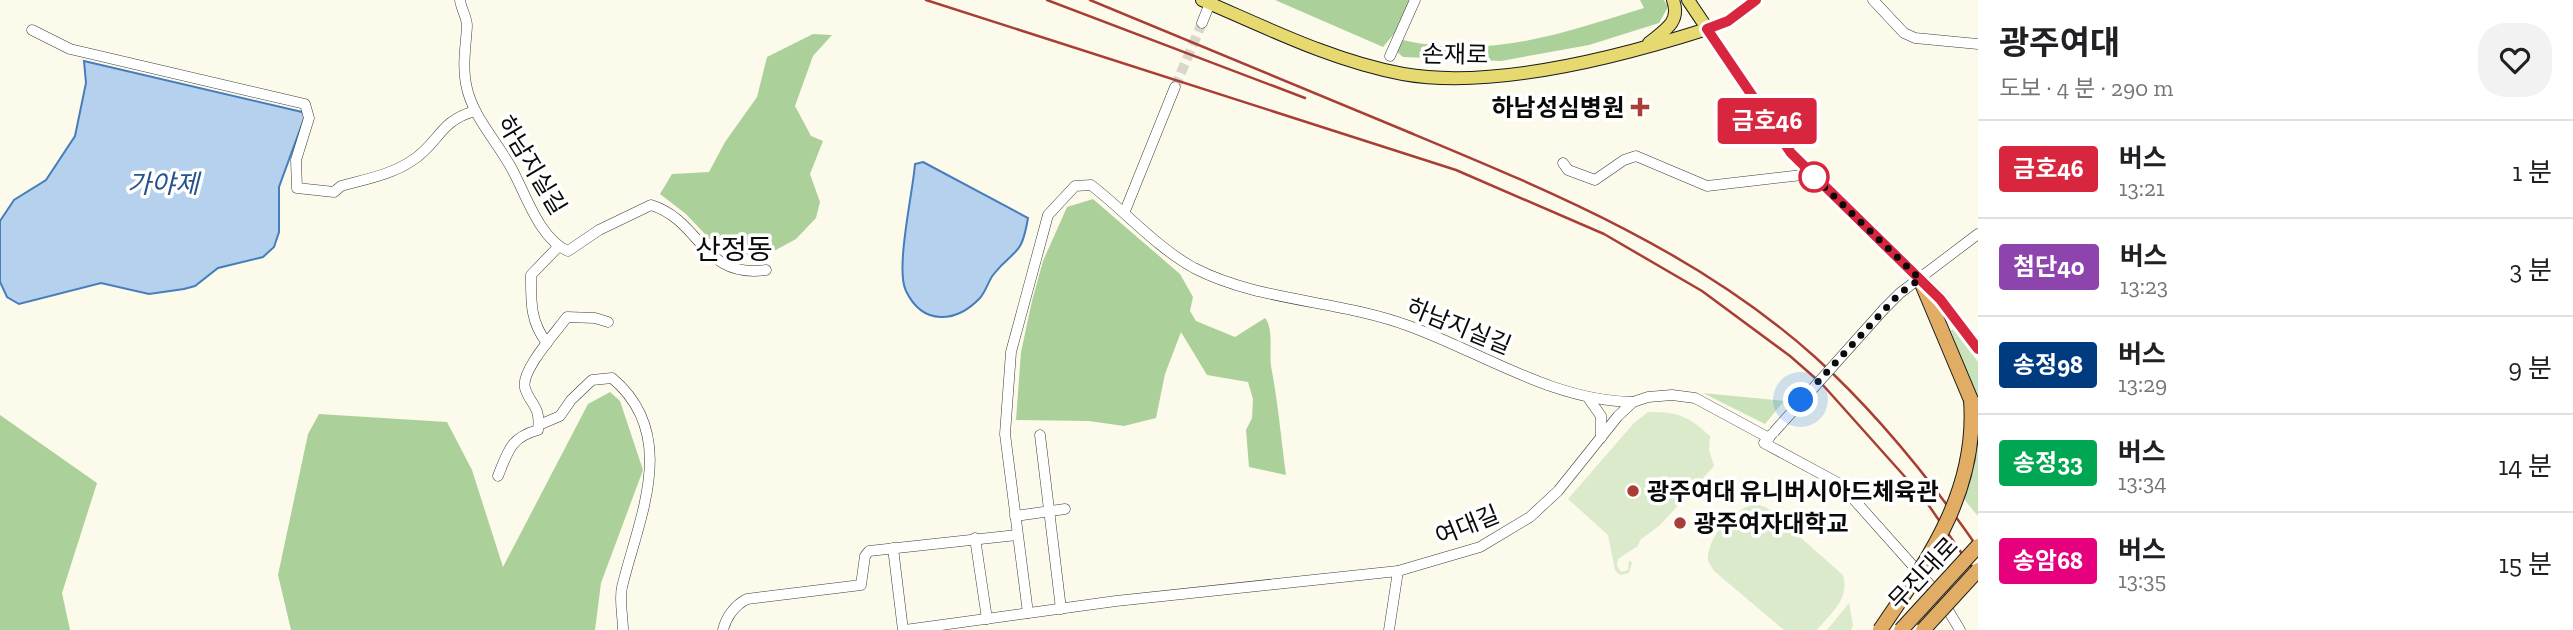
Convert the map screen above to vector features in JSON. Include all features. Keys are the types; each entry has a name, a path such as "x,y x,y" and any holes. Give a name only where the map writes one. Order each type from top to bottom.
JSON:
{"highway":[{"path":"1880,630 1946,534 1963,502 1975,455 1975,416 1972,400 1920,279"},
{"name":"무진대로","path":"1901,630 1978,546"},
{"name":"무진대로","path":"1923,630 1978,570"}],"main road":[{"path":"1648,45 1674,22 1677,15 1674,0"},
{"path":"1688,0 1768,123 1811,174 1940,299 1978,349"},
{"name":"손재로","path":"1206,2 1341,58 1404,74 1475,78 1532,73 1707,29"}],"street":[{"name":"하남지실길","path":"460,0 467,22 463,48 466,85 475,111 514,173 524,198 558,247 568,251 599,230 651,205 667,210 723,266 747,273 765,270"},
{"path":"1390,56 1415,0"},
{"path":"1707,29 1728,21 1756,0"},
{"path":"1873,0 1904,33 1915,38 1978,44"},
{"name":"손재로","path":"1202,23 1206,2"},
{"path":"32,30 71,49 305,104 309,118 296,160 297,188 334,191 341,186 398,169 423,152 449,122 475,111"},
{"path":"1125,211 1175,87"},
{"path":"1563,163 1568,170 1595,180 1624,160 1636,156 1712,187 1811,174"},
{"name":"하남지실길","path":"1028,613 1005,434 1011,352 1048,215 1075,186 1091,185 1125,211 1167,251 1195,268 1225,281 1409,326 1589,399 1633,402"},
{"path":"1769,438 1900,293 1977,238"},
{"path":"548,343 536,329 531,275 558,247"},
{"path":"498,476 508,451 520,435 538,430 536,404 525,388 526,372 567,317 595,318 608,323"},
{"path":"539,425 560,416 571,400 592,380 612,378 638,405 649,432 648,495 621,590 623,630"},
{"path":"1633,402 1659,395 1695,398 1769,438 1796,463 1831,477 1939,594 1960,630"},
{"path":"1589,399 1601,416 1601,438"},
{"name":"여대길","path":"904,630 1116,601 1398,571 1480,547 1514,529 1558,491 1633,402"},
{"path":"1040,435 1061,609"},
{"path":"1015,516 1065,509"},
{"path":"723,630 732,612 747,599 861,585 865,556 869,551 1017,535"},
{"path":"975,538 987,619"},
{"path":"894,548 904,630"},
{"path":"1390,630 1398,571"}],"green space":[{"path":"1275,0 1409,0 1399,28 1383,47"},
{"path":"1640,0 1664,0 1668,7 1659,23 1589,45 1501,61 1403,57 1396,51 1403,40 1466,47 1525,41 1644,8"},
{"path":"813,34 832,35 813,56 795,106 811,136 823,141 810,174 820,202 816,218 796,239 763,257 721,251 686,214 660,194 672,174 709,172 725,142 757,97 767,57"},
{"path":"1093,199 1180,274 1193,297 1190,311 1196,321 1235,337 1265,318 1270,334 1271,366 1286,475 1249,467 1246,430 1252,418 1253,399 1248,382 1207,375 1181,332 1165,374 1156,418 1124,426 1089,421 1016,420 1021,352 1043,261 1067,207"},
{"path":"1954,328 1978,362 1978,516 1963,498 1970,452 1971,413 1966,376 1951,331"},
{"path":"610,392 620,401 643,470 601,583 595,630 291,630 278,575 308,434 319,414 447,422 472,470 503,567 588,404"},
{"path":"1703,393 1784,401 1765,424"},
{"name":"광주여대 유니버시아드체육관","path":"1648,412 1682,416 1702,429 1710,436 1709,450 1714,466 1660,525 1640,540 1638,546 1618,559 1617,566 1621,572 1628,570 1629,560 1632,563 1629,573 1620,575 1615,570 1608,535 1568,499 1634,423"},
{"path":"0,415 97,483 62,593 70,630 0,630"},
{"path":"1757,504 1767,508 1843,575 1842,598 1817,630 1784,630 1714,571 1708,561 1712,543 1723,525 1739,511"},
{"path":"1849,603 1853,625 1851,630 1827,630"}],"water":[{"name":"가야제","path":"84,61 302,112 305,116 279,187 279,232 274,247 263,257 218,268 195,286 184,289 149,294 101,283 19,304 7,297 0,282 0,221 14,200 46,180 75,136 86,83"},
{"path":"923,162 1028,218 1020,247 993,275 980,298 951,316 940,317 921,310 906,291 903,280 903,249 915,164"}],"tunnel":[{"path":"1175,87 1202,23"}],"railway":[{"path":"926,0 1456,170 1604,234 1702,291 1790,356 1822,384 1923,497 1978,577"},
{"path":"1047,0 1305,98"},
{"path":"1090,0 1568,201 1672,255 1722,285 1815,357 1860,401 1922,472 1978,548"}],"bus line":[{"name":"금호46","path":"1756,0 1728,21 1707,29 1768,123 1791,153 1940,299 1978,349"}],"place":[{"name":"하남성심병원","path":"1640,107"},
{"name":"광주여대 유니버시아드체육관","path":"1633,491"},
{"name":"광주여자대학교","path":"1680,523"}],"district":[{"name":"산정동","path":"734,249"}],"route":[{"path":"1801,400 1900,293 1920,279 1814,177"}]}
